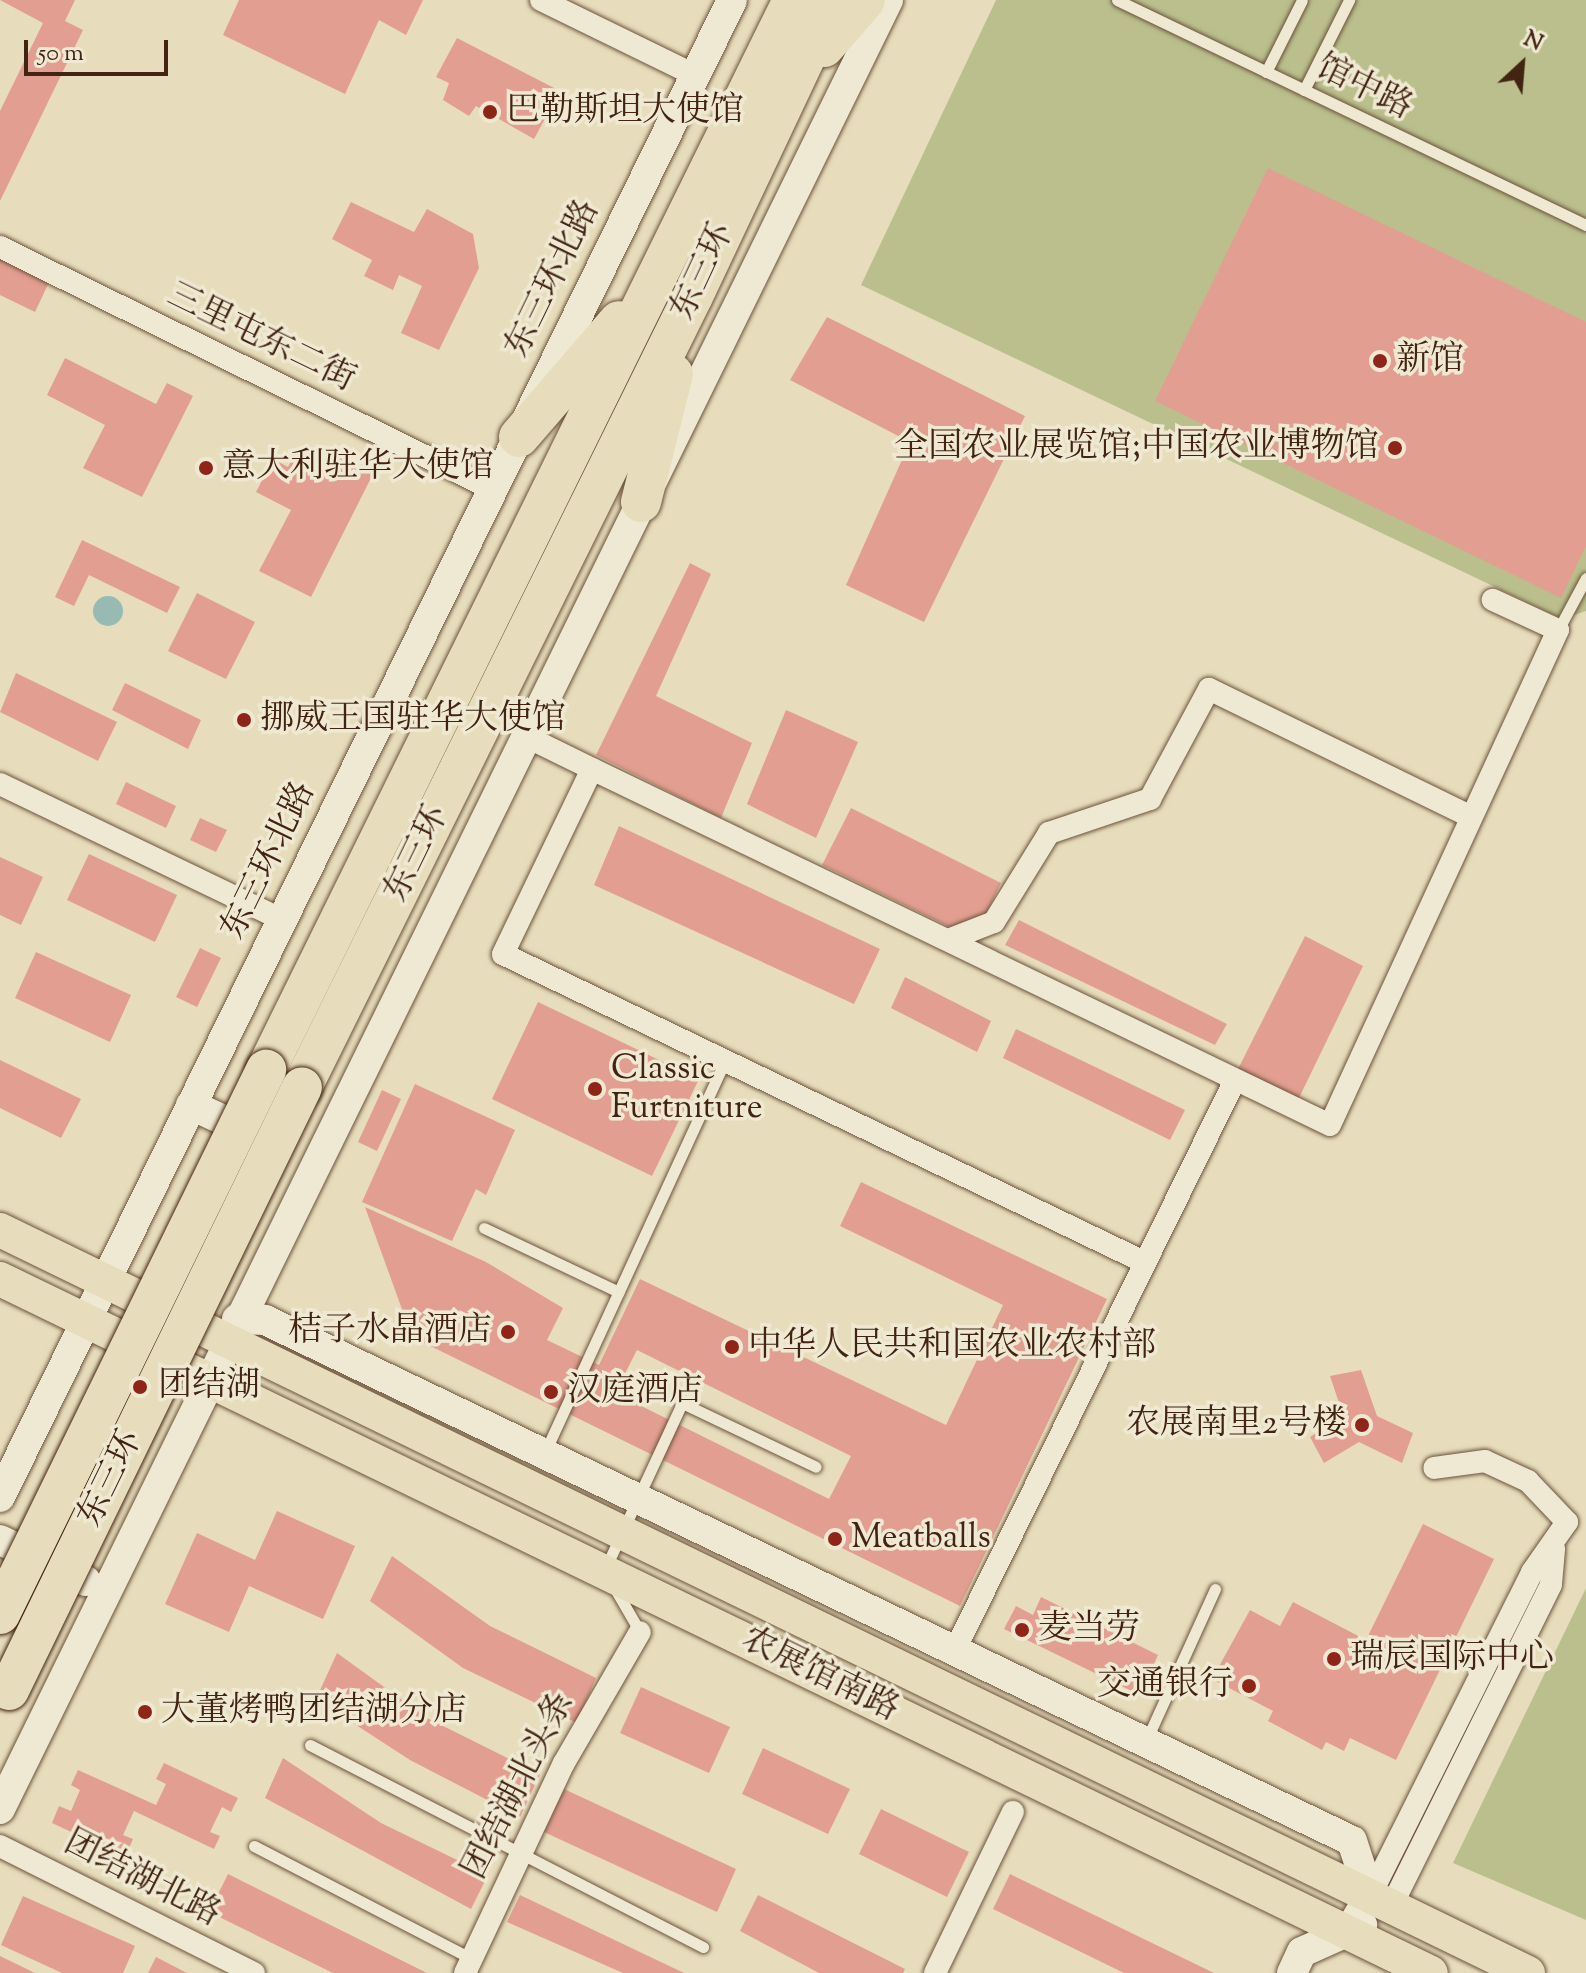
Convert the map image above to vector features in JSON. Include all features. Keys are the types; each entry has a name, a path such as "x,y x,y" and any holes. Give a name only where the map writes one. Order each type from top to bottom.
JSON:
{"highway":[{"path":"769,0 774,79"},
{"name":"东三环","path":"4,1698 693,296 774,79 793,0"},
{"name":"东三环","path":"0,1614 656,278 774,79 832,0"},
{"path":"774,79 865,0"},
{"path":"519,437 656,278"},
{"path":"641,502 693,296"}],"main road":[{"name":"农展馆南路","path":"0,1230 103,1280 232,1329 622,1532 1528,1973"},
{"name":"农展馆南路","path":"0,1279 206,1382 604,1570 1431,1973"}],"street":[{"path":"541,0 695,75"},
{"name":"东三环北路","path":"0,1497 83,1319 283,920 732,0"},
{"path":"0,1809 232,1329 888,0"},
{"name":"三里屯东二街","path":"0,247 492,489"},
{"path":"525,736 1330,1125 1558,630 1493,600"},
{"path":"948,940 994,922 1049,833 1150,799 1209,689 1471,817"},
{"path":"592,769 503,954 1144,1262"},
{"path":"0,784 283,920"},
{"path":"955,1650 1235,1080"},
{"path":"191,1105 314,1162"},
{"path":"232,1329 265,1320 1352,1841 1380,1901"},
{"path":"1292,1973 1302,1952 1348,1933 1380,1901 1551,1584 1554,1549 1567,1522 1528,1481 1485,1461 1434,1468"},
{"path":"0,1540 106,1591"},
{"name":"团结湖北头条","path":"469,1966 564,1763 640,1632"},
{"path":"935,1973 1013,1812"},
{"name":"团结湖北路","path":"0,1846 254,1973"}],"lane":[{"name":"馆中路","path":"1117,0 1586,225"},
{"path":"1266,72 1302,0"},
{"path":"1304,90 1349,0"},
{"path":"1558,630 1586,578"},
{"path":"545,1453 725,1061"},
{"path":"484,1228 619,1292"},
{"path":"640,1632 604,1570 682,1403 816,1467"},
{"path":"1146,1742 1215,1589"},
{"path":"310,1745 520,1857 703,1947"},
{"path":"254,1846 469,1966"}],"green space":[{"name":"全国农业展览馆;中国农业博物馆","path":"996,0 1586,0 1586,611 1562,619 861,285"},
{"path":"1586,1588 1586,1920 1453,1863"}],"water":[{"path":"108,596 119,600 123,611 119,622 108,626 97,622 93,611 97,600"}],"building":[{"path":"0,0 75,0 65,21 83,30 0,201 0,111 43,23"},
{"path":"239,0 423,0 406,35 379,20 345,94 223,35"},
{"path":"457,38 560,91 534,139 476,106 469,116 443,100 449,83 436,77"},
{"name":"新馆","path":"1268,168 1586,322 1586,546 1561,598 1155,401"},
{"path":"351,202 414,232 427,209 473,234 479,268 439,350 401,333 422,286 399,275 393,290 364,276 372,260 332,239"},
{"path":"0,255 50,280 35,312 0,295"},
{"path":"827,317 1025,416 924,622 846,585 910,442 790,380"},
{"path":"65,358 156,404 167,383 193,396 142,497 83,468 105,425 47,395"},
{"path":"295,454 328,472 337,456 373,474 311,597 259,571 291,510 256,492 273,459 288,467"},
{"path":"82,540 180,587 167,613 89,575 74,606 55,597"},
{"path":"690,563 711,574 656,696 752,743 721,818 596,755"},
{"path":"197,593 255,622 226,679 168,651"},
{"path":"16,673 117,722 98,761 0,712"},
{"path":"125,683 201,720 188,749 112,710"},
{"path":"786,710 858,742 816,838 747,804"},
{"path":"126,782 176,806 166,828 116,804"},
{"path":"851,808 1001,883 983,920 958,931 822,865"},
{"path":"200,818 227,830 216,852 190,840"},
{"path":"619,826 880,949 854,1004 594,885"},
{"path":"89,854 177,895 155,942 67,900"},
{"path":"0,857 43,877 21,925 0,915"},
{"path":"1019,920 1227,1024 1215,1045 1005,945"},
{"path":"1305,936 1363,966 1297,1102 1235,1075"},
{"path":"200,948 221,958 197,1007 176,997"},
{"path":"36,952 131,995 110,1042 15,998"},
{"path":"905,977 991,1021 977,1052 891,1008"},
{"name":"Classic Furtniture","path":"538,1002 699,1079 652,1176 492,1099"},
{"path":"1016,1029 1185,1110 1170,1140 1003,1058"},
{"path":"0,1060 81,1099 61,1138 0,1108"},
{"path":"415,1084 515,1130 486,1195 476,1189 452,1241 362,1202"},
{"path":"382,1090 401,1099 377,1151 358,1142"},
{"path":"861,1182 1107,1299 960,1606 412,1337 365,1207 486,1262 563,1308 547,1340 599,1365 640,1279 946,1425 1003,1305 840,1226","holes":["637,1350 851,1456 829,1499 615,1393"]},
{"name":"农展南里2号楼","path":"1361,1370 1377,1416 1413,1433 1402,1463 1359,1442 1324,1463 1310,1437 1343,1415 1330,1376"},
{"path":"277,1511 355,1546 323,1619 249,1586 229,1632 165,1604 197,1533 255,1560"},
{"name":"瑞辰国际中心","path":"1423,1524 1494,1559 1396,1760 1350,1738 1344,1751 1326,1742 1322,1750 1268,1721 1273,1711 1212,1679 1250,1610 1280,1626 1293,1602 1366,1640"},
{"path":"392,1556 490,1626 596,1678 577,1723 463,1668 370,1601"},
{"path":"1041,1597 1158,1655 1140,1695 1004,1629 1016,1606 1033,1615"},
{"path":"337,1653 427,1718 540,1774 520,1817 410,1760 316,1699"},
{"path":"641,1687 730,1727 709,1773 620,1733"},
{"path":"763,1748 850,1789 828,1834 742,1794"},
{"path":"283,1758 381,1823 488,1875 471,1909 265,1798"},
{"path":"164,1763 238,1798 231,1812 222,1807 210,1832 220,1836 214,1849 134,1811 123,1835 133,1839 125,1857 52,1823 59,1806 71,1811 80,1790 71,1785 78,1770 156,1805 166,1784 156,1779"},
{"path":"564,1789 736,1869 717,1912 544,1832"},
{"path":"881,1809 969,1852 947,1897 859,1854"},
{"path":"228,1874 427,1973 333,1973 209,1912"},
{"path":"1010,1874 1214,1973 1124,1973 993,1909"},
{"path":"520,1895 684,1973 623,1973 507,1922"},
{"path":"758,1895 905,1969 903,1973 819,1973 740,1931"},
{"path":"23,1896 135,1946 123,1973 62,1973 1,1945"},
{"path":"0,1956 35,1973 0,1973"},
{"path":"156,1957 187,1973 148,1973"}],"place":[{"name":"巴勒斯坦大使馆","path":"490,112"},
{"name":"新馆","path":"1380,361"},
{"name":"全国农业展览馆;中国农业博物馆","path":"1395,448"},
{"name":"意大利驻华大使馆","path":"206,468"},
{"name":"挪威王国驻华大使馆","path":"244,720"},
{"name":"Classic Furtniture","path":"595,1089"},
{"name":"桔子水晶酒店","path":"508,1332"},
{"name":"中华人民共和国农业农村部","path":"732,1347"},
{"name":"团结湖","path":"140,1387"},
{"name":"汉庭酒店","path":"551,1392"},
{"name":"农展南里2号楼","path":"1362,1425"},
{"name":"Meatballs","path":"835,1539"},
{"name":"麦当劳","path":"1022,1630"},
{"name":"瑞辰国际中心","path":"1334,1659"},
{"name":"交通银行","path":"1249,1686"},
{"name":"大董烤鸭团结湖分店","path":"145,1712"}]}
